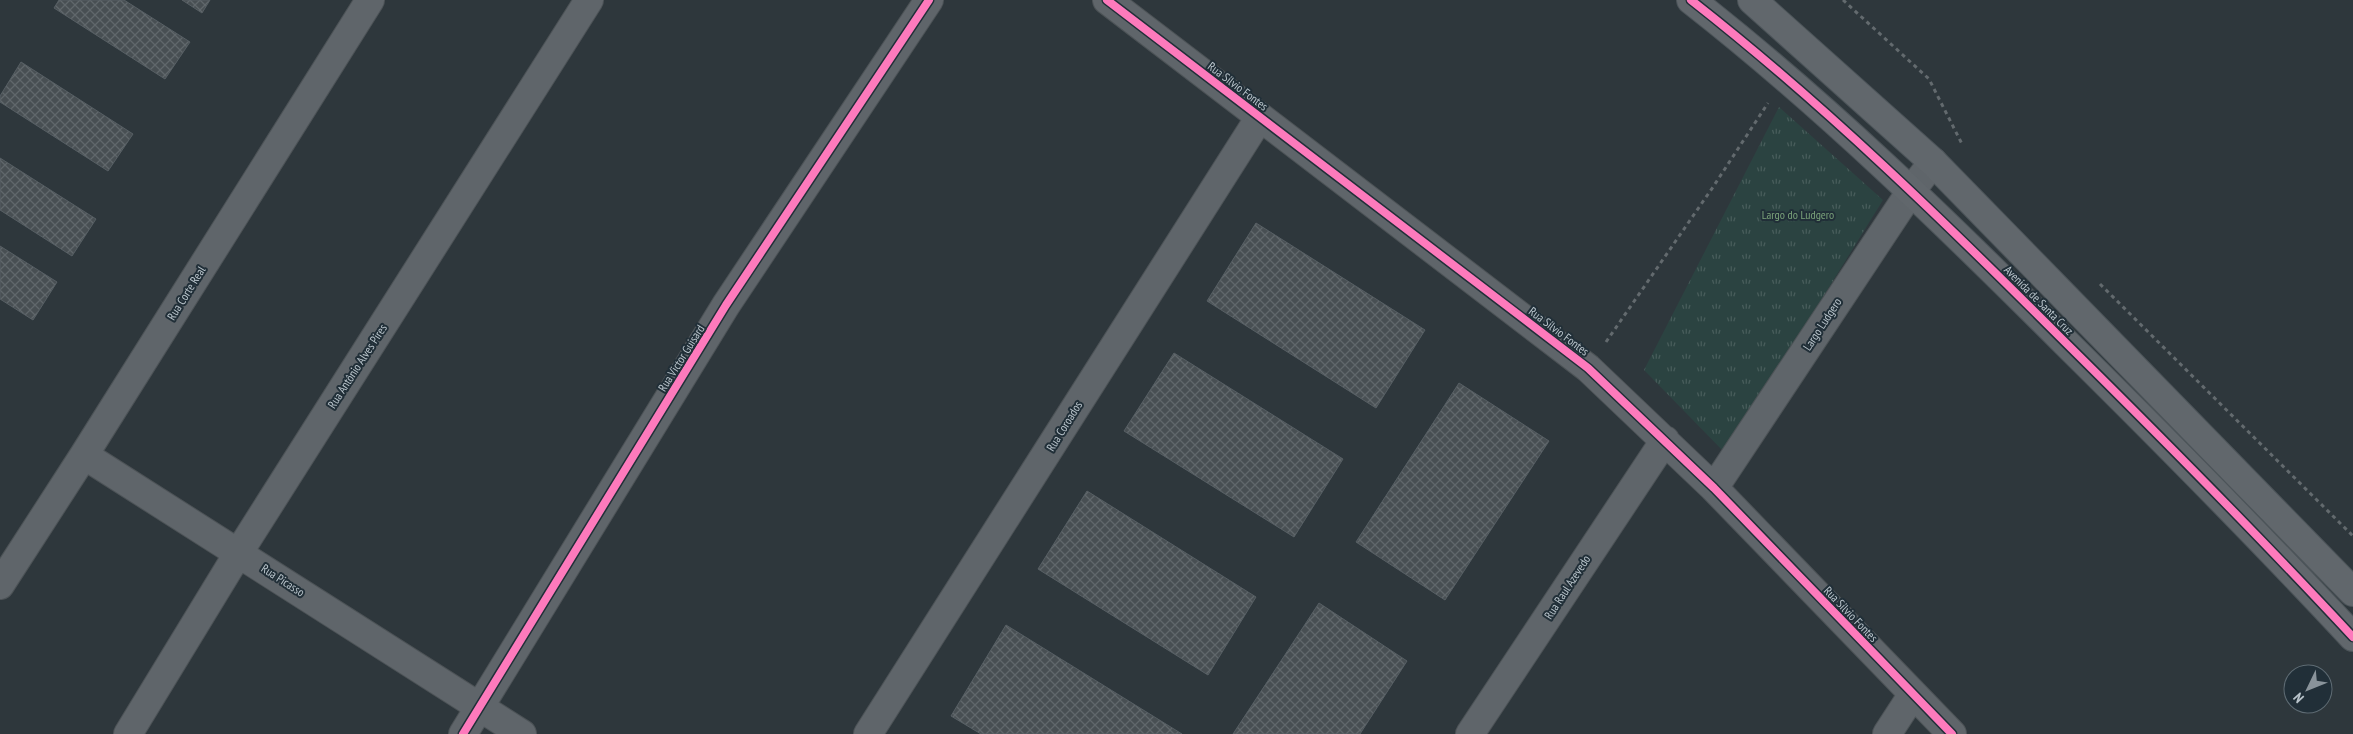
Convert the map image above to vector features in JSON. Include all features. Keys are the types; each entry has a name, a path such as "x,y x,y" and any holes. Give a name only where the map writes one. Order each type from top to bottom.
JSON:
{"main road":[{"name":"Avenida de Santa Cruz","path":"1691,0 1784,77 1911,190 2184,462 2353,637"},
{"name":"Avenida de Santa Cruz","path":"1752,0 1932,162 2353,592"}],"street":[{"name":"Rua Corte Real","path":"0,585 84,455 370,0"},
{"name":"Rua Antônio Alves Pires","path":"128,734 239,552 589,0"},
{"name":"Rua Victor Guisard","path":"463,734 726,305 929,0"},
{"name":"Rua Sílvio Fontes","path":"1107,0 1588,368 1714,488 1952,734"},
{"name":"Rua Coroados","path":"868,734 1260,117"},
{"name":"Largo Ludgero","path":"1714,488 1911,190 1932,162"},
{"name":"Rua Raul Azevedo","path":"1470,734 1664,440"},
{"name":"Rua Picasso","path":"84,455 522,734"},
{"path":"1887,734 1913,694"}],"path":[{"path":"1844,0 1930,79 1963,147"},
{"path":"1588,368 1713,187 1784,77"},
{"path":"2095,279 2353,536"}],"green space":[{"name":"Largo do Ludgero","path":"1779,107 1883,200 1726,454 1644,370"}],"building":[{"path":"59,0 124,0 190,42 165,79 54,8"},
{"path":"182,0 210,0 202,13"},
{"path":"21,62 133,134 108,171 0,102 0,96"},
{"path":"0,158 96,219 72,256 0,210"},
{"path":"1256,223 1425,330 1376,408 1207,301"},
{"path":"0,246 57,282 33,320 0,299"},
{"path":"1174,353 1343,459 1294,537 1124,431"},
{"path":"1459,383 1549,441 1445,600 1356,542"},
{"path":"1087,491 1256,597 1208,675 1038,569"},
{"path":"1319,603 1407,661 1360,734 1233,734"},
{"path":"1006,625 1182,734 981,734 951,716"}],"cycle path":[{"path":"463,734 726,305 929,0"},
{"path":"1107,0 1588,368 1714,488 1952,734"},
{"path":"1691,0 1789,81 1930,209 2175,452 2283,562 2353,637"}]}
